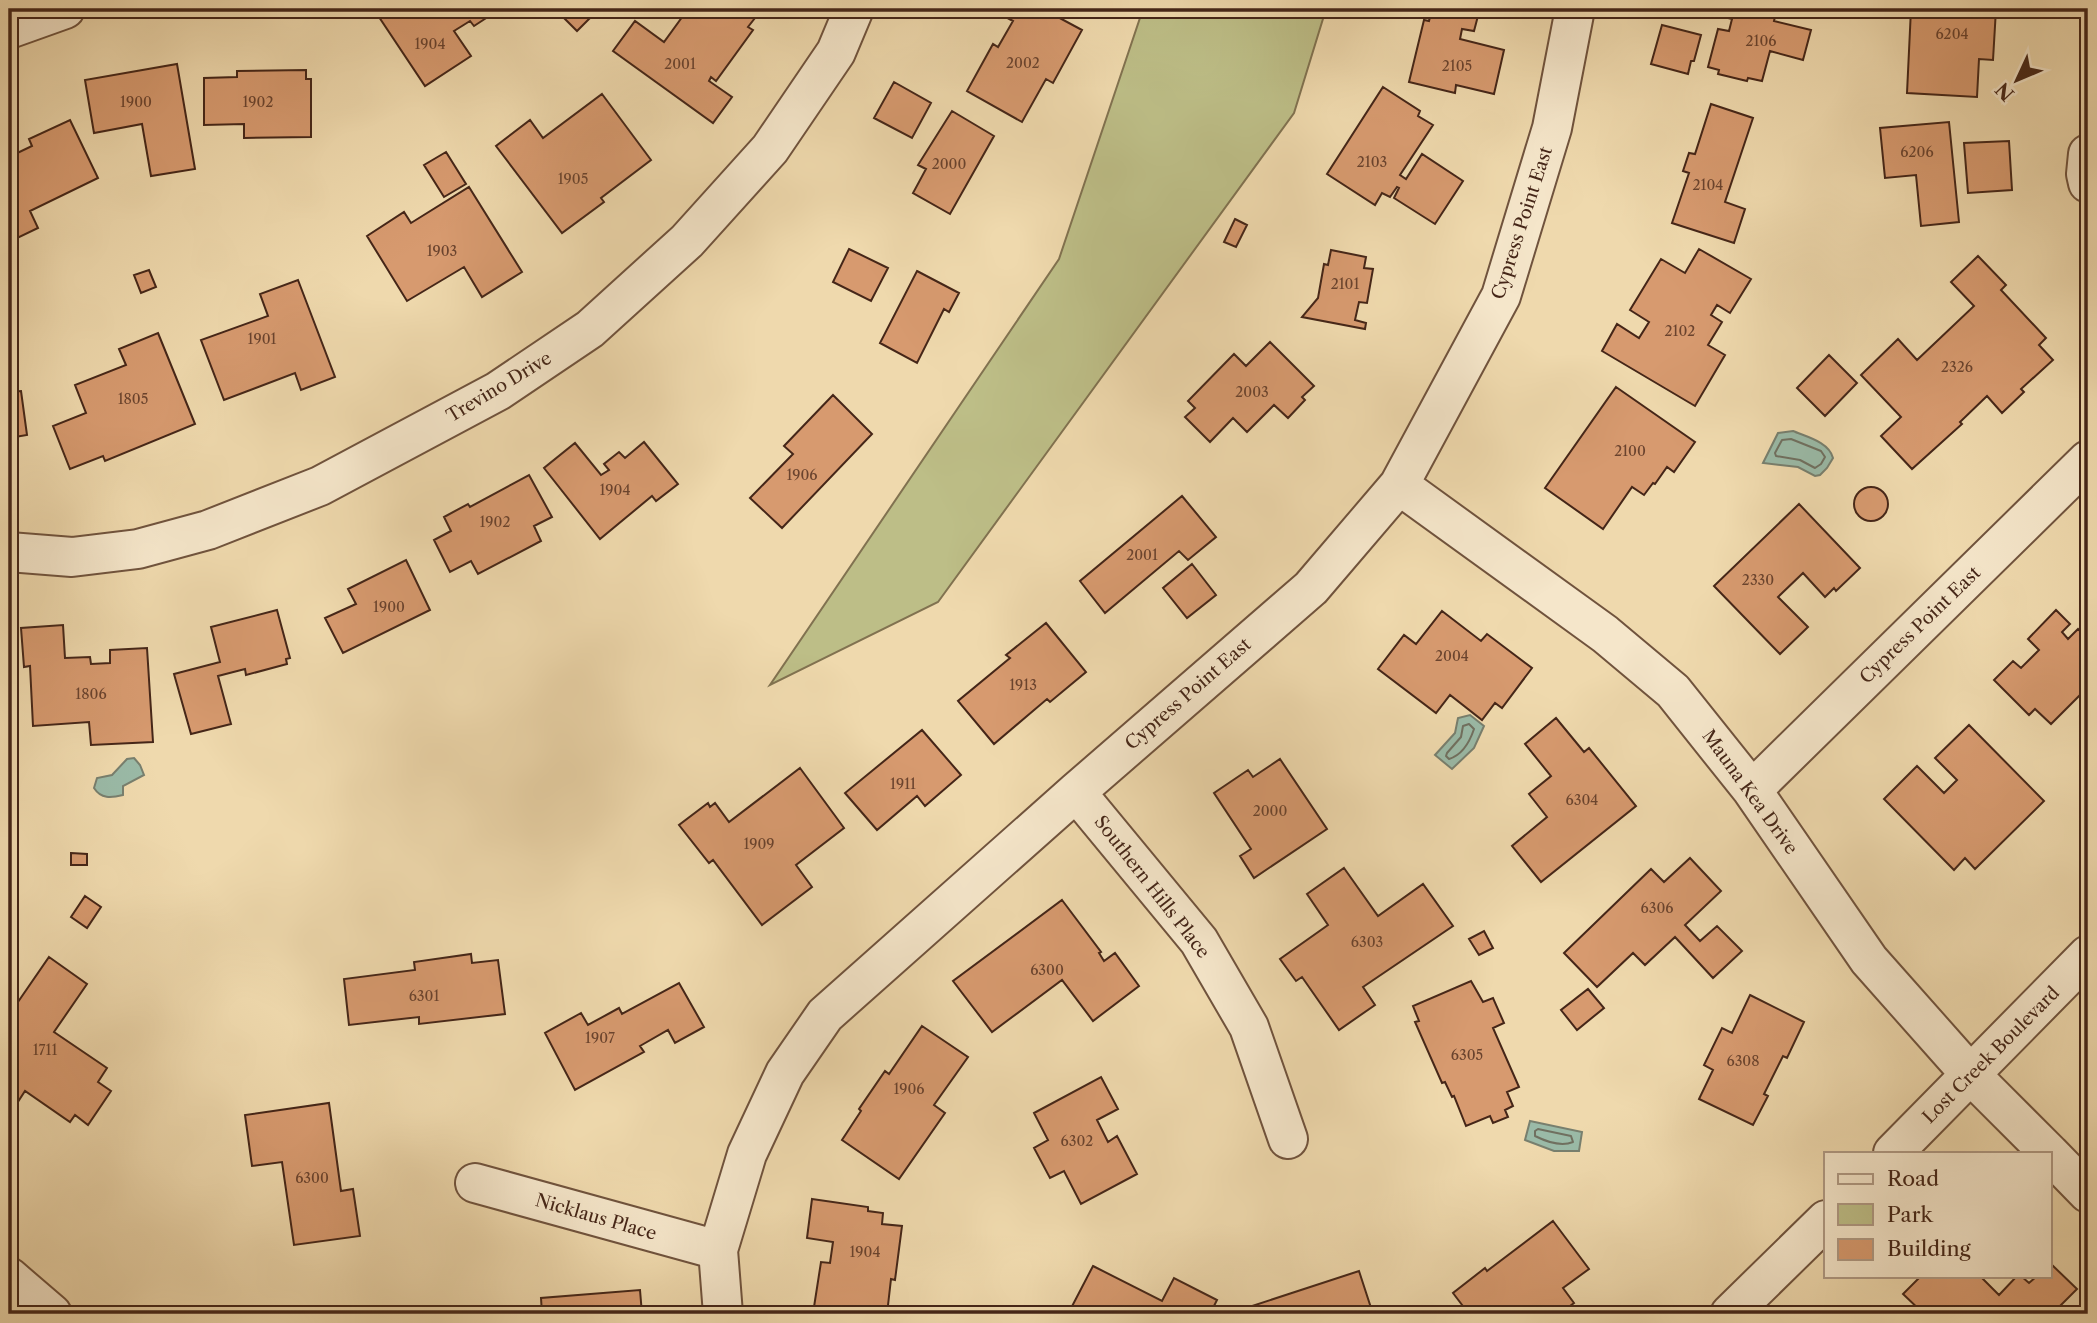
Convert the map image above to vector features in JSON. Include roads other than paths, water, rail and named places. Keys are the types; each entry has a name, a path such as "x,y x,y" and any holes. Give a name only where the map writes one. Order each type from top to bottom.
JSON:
{"street":[{"path":"9,29 65,9"},
{"name":"Trevino Drive","path":"9,552 72,557 138,549 208,530 320,486 498,391 590,329 687,241 770,149 836,52 853,9"},
{"name":"Cypress Point East","path":"723,1314 718,1250 747,1154 785,1073 825,1016 1311,587 1399,485 1502,296 1552,128 1575,9"},
{"path":"2088,154 2088,183"},
{"name":"Cypress Point East","path":"1752,790 2088,460"},
{"name":"Mauna Kea Drive","path":"1399,485 1605,634 1673,691 1752,790 1868,960 1971,1075 2047,1152"},
{"name":"Southern Hills Place","path":"1076,792 1199,940 1249,1027 1288,1139"},
{"name":"Lost Creek Boulevard","path":"1894,1152 2088,955"},
{"name":"Mauna Kea Drive","path":"2052,1157 2088,1193"},
{"name":"Nicklaus Place","path":"475,1183 718,1250"},
{"path":"1730,1314 1824,1222"},
{"path":"9,1278 52,1314"}],"water":[{"path":"1793,431 1817,441 1831,452 1833,458 1820,475 1815,476 1798,467 1763,463 1778,433"},
{"path":"1470,715 1484,726 1474,748 1452,769 1435,755 1455,733 1458,718"},
{"path":"134,758 144,775 123,786 123,795 107,797 97,792 94,788 97,778 112,775 127,759"},
{"path":"1530,1121 1582,1132 1579,1151 1554,1151 1525,1140"}]}
